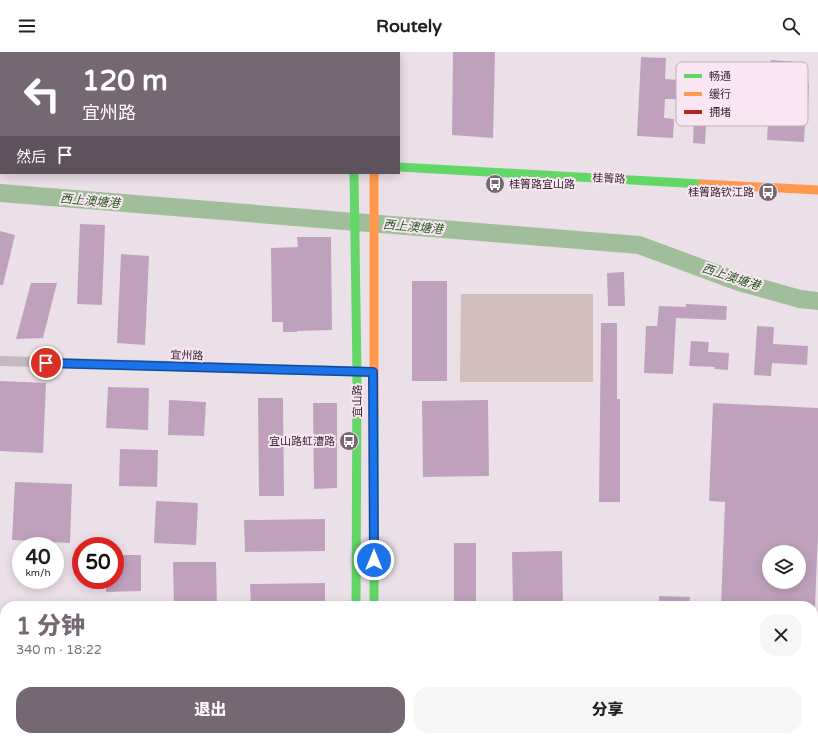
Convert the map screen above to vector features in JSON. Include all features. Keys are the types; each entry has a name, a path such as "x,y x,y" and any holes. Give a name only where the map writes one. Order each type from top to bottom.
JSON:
{"main road":[{"name":"桂箐路","path":"400,167 818,190"},
{"name":"宜山路","path":"354,174 357,372 356,601"},
{"name":"宜山路","path":"374,174 374,601"}],"street":[{"name":"宜州路","path":"0,361 373,372"}],"shaded area":[{"path":"461,294 593,294 593,382 460,382"}],"building":[{"path":"453,52 495,52 493,138 452,135"},
{"path":"641,57 666,58 665,79 676,80 676,99 665,99 664,118 674,119 673,138 637,136"},
{"path":"771,60 797,62 771,62"},
{"path":"694,126 706,126 705,144 693,143"},
{"path":"768,126 805,126 804,142 767,140"},
{"path":"80,224 105,225 102,305 77,304"},
{"path":"0,231 15,235 3,285 0,285"},
{"path":"297,237 331,237 332,330 283,332 283,322 272,322 271,248 298,247"},
{"path":"121,254 149,256 145,345 117,343"},
{"path":"624,272 625,306 608,306 607,273"},
{"path":"412,281 447,281 447,381 412,381"},
{"path":"31,283 57,283 43,338 16,339"},
{"path":"686,304 727,306 726,320 676,318 673,374 644,373 646,326 657,326 659,306 686,307"},
{"path":"601,323 617,323 617,399 620,399 620,502 599,502"},
{"path":"757,326 774,327 773,344 808,346 807,365 772,363 771,376 754,375"},
{"path":"691,341 709,342 708,352 729,353 728,370 714,369 715,367 689,366"},
{"path":"0,381 46,383 43,453 0,451"},
{"path":"108,387 149,388 148,430 106,428"},
{"path":"258,398 283,398 284,496 259,496"},
{"path":"169,400 206,402 204,436 168,435"},
{"path":"488,400 489,476 423,477 422,401"},
{"path":"313,403 337,403 337,488 314,489"},
{"path":"713,403 818,408 818,535 815,601 721,601 725,502 709,501"},
{"path":"120,449 158,450 157,487 119,486"},
{"path":"15,482 72,484 70,543 64,543 64,537 12,537"},
{"path":"156,501 198,503 196,545 154,543"},
{"path":"325,519 325,551 245,552 244,520"},
{"path":"454,543 476,543 476,601 454,601"},
{"path":"562,551 563,601 513,601 512,552"},
{"path":"124,555 141,555 141,591 106,592 106,589 124,589"},
{"path":"173,562 216,562 217,601 174,601"},
{"path":"325,583 325,601 251,601 250,584"},
{"path":"659,596 690,597 690,601 659,601"}],"waterway":[{"name":"西上澳塘港","path":"0,193 639,245 739,282 800,299 818,301"}],"traffic: fast":[{"path":"400,167 702,184"},
{"path":"354,174 357,372 356,601"},
{"path":"374,415 374,601"}],"traffic: slow":[{"path":"374,174 374,415"},
{"path":"702,184 818,190"}],"place":[{"name":"桂箐路宜山路","path":"495,184"},
{"name":"桂箐路钦江路","path":"768,192"},
{"name":"宜山路虹漕路","path":"349,441"}],"route":[{"path":"46,363 373,372 374,560"}]}
